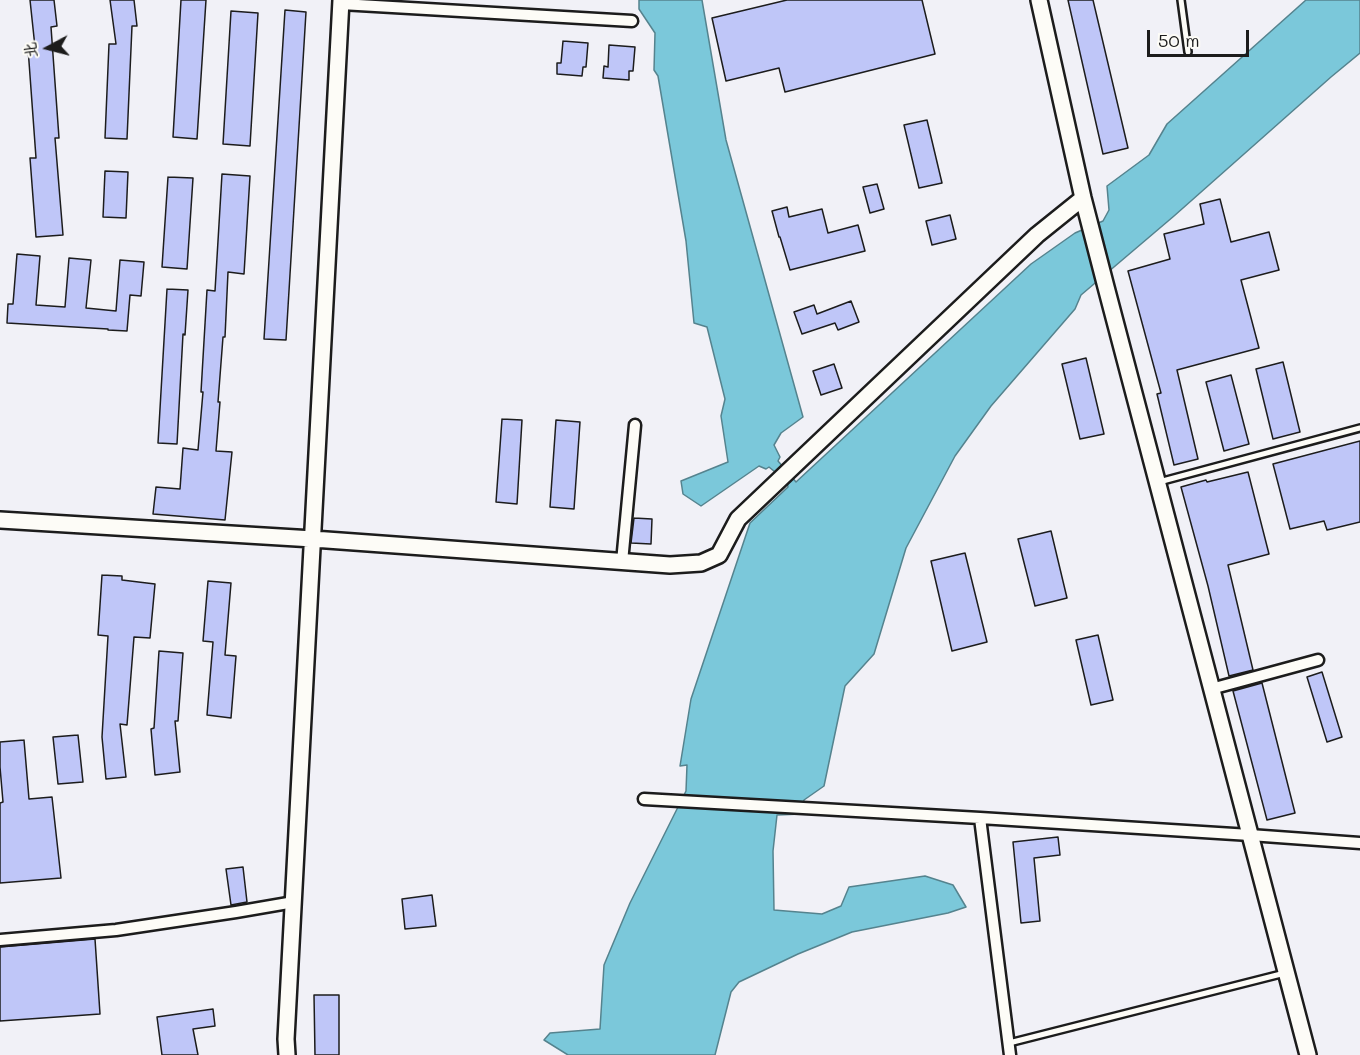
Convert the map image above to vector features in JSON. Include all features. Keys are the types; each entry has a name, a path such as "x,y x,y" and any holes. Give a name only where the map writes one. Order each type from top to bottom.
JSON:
{"street":[{"path":"1039,0 1083,198 1308,1055"},
{"path":"287,1055 286,1039 341,2 632,21"},
{"path":"0,520 313,539 670,565 701,563 719,555 738,519 1036,235 1083,198"},
{"path":"622,562 635,425"},
{"path":"1211,688 1318,660"},
{"path":"644,799 1360,843"},
{"path":"980,818 1009,1049"},
{"path":"0,940 116,930 294,902"}],"lane":[{"path":"1181,0 1188,52"},
{"path":"1157,482 1360,428"},
{"path":"1009,1049 1286,973"}],"water":[{"path":"639,0 702,0 726,140 803,417 781,433 774,445 780,457 778,461 796,482 1031,264 1075,233 1103,221 1109,210 1107,186 1149,155 1167,124 1306,0 1360,0 1360,53 1081,295 1075,309 991,406 955,456 906,548 874,654 845,686 824,786 804,800 801,814 777,815 773,851 774,910 822,914 841,906 849,887 925,876 953,885 966,907 948,913 852,932 739,982 731,992 715,1055 568,1055 544,1040 550,1033 600,1029 604,965 630,903 686,791 687,765 680,766 691,699 750,523 788,487 787,482 769,467 766,469 759,466 701,506 683,494 681,481 728,462 721,416 725,399 707,327 694,323 686,241 658,76 654,70 655,33 639,9"}],"building":[{"path":"30,0 54,0 57,26 51,27 59,138 55,138 63,235 36,237 30,158 36,158 28,48 35,47"},
{"path":"110,0 134,0 137,26 132,26 127,139 105,138 109,44 116,44"},
{"path":"181,0 206,0 197,139 173,137"},
{"path":"787,0 922,0 935,54 785,92 779,68 726,81 712,18"},
{"path":"1068,0 1093,0 1128,148 1103,154"},
{"path":"285,10 306,12 286,340 264,339"},
{"path":"231,11 258,13 250,146 223,144"},
{"path":"563,41 588,43 586,67 583,67 582,76 557,74 557,63 561,63"},
{"path":"609,45 635,47 633,71 629,71 629,80 603,78 604,66 608,67"},
{"path":"927,120 942,183 919,188 904,125"},
{"path":"105,171 128,172 126,218 103,217"},
{"path":"222,174 250,176 244,274 228,272 225,337 223,337 218,402 220,402 216,451 232,452 225,520 153,514 156,487 180,489 183,448 198,450 207,290 215,291"},
{"path":"168,177 193,178 187,269 162,267"},
{"path":"877,184 884,209 870,213 863,187"},
{"path":"1220,199 1231,242 1269,232 1279,270 1241,280 1259,348 1177,370 1198,459 1174,465 1157,394 1161,393 1128,271 1170,259 1164,234 1204,224 1200,204"},
{"path":"787,207 789,217 822,209 828,233 858,225 865,251 790,270 772,211"},
{"path":"950,215 956,239 932,245 926,221"},
{"path":"17,254 40,256 36,305 65,307 69,258 91,260 86,308 116,311 120,260 144,262 141,296 130,295 127,331 7,323 8,304 13,304"},
{"path":"167,289 188,290 185,335 183,334 177,444 158,443"},
{"path":"851,301 859,322 838,330 835,323 802,334 794,312 814,305 817,314"},
{"path":"1086,358 1104,434 1080,439 1062,364"},
{"path":"1283,362 1300,432 1273,439 1256,369"},
{"path":"834,364 842,388 821,395 813,371"},
{"path":"1231,375 1249,444 1224,451 1206,382"},
{"path":"502,419 522,420 517,504 496,502"},
{"path":"556,420 580,422 574,509 550,507"},
{"path":"1360,441 1360,522 1327,530 1324,521 1290,529 1273,464"},
{"path":"1248,472 1269,554 1228,565 1253,670 1229,676 1208,586 1181,487"},
{"path":"634,518 652,519 651,544 631,543"},
{"path":"1051,531 1067,598 1035,606 1018,539"},
{"path":"965,553 987,642 952,651 931,561"},
{"path":"102,575 122,576 122,580 155,584 150,638 134,637 127,725 120,724 126,777 106,779 102,737 108,636 98,635"},
{"path":"208,581 231,583 225,655 236,656 231,718 207,715 213,642 203,641"},
{"path":"1098,635 1113,700 1091,705 1076,640"},
{"path":"159,651 183,653 178,721 175,721 180,772 155,775 151,729 154,728"},
{"path":"1322,672 1342,737 1327,742 1307,677"},
{"path":"1262,683 1295,813 1267,820 1233,691"},
{"path":"78,735 83,782 58,784 53,737"},
{"path":"24,740 29,799 52,797 61,878 0,883 0,803 3,802 0,742"},
{"path":"1058,837 1060,855 1034,858 1040,921 1021,923 1013,842"},
{"path":"243,867 247,902 231,905 226,869"},
{"path":"432,895 436,926 405,929 402,899"},
{"path":"95,939 100,1014 0,1021 0,947"},
{"path":"314,995 339,995 339,1055 315,1055"},
{"path":"213,1009 215,1026 193,1029 198,1055 162,1055 157,1017"}]}
